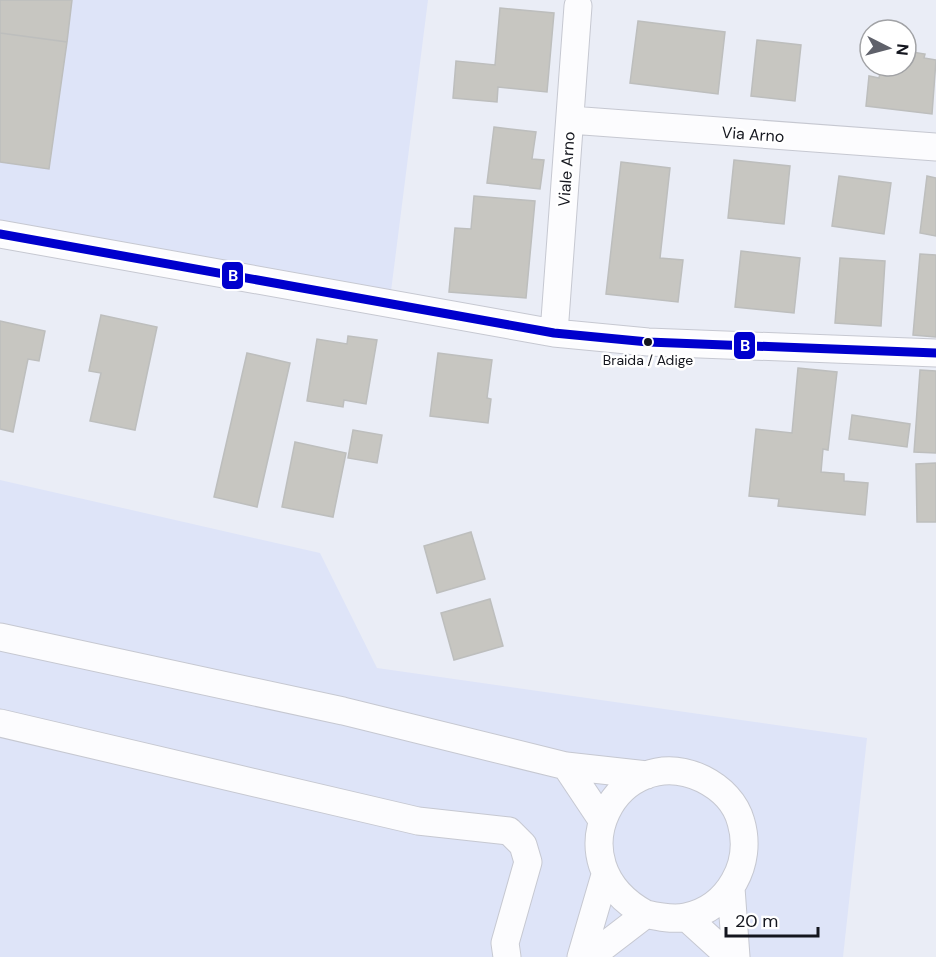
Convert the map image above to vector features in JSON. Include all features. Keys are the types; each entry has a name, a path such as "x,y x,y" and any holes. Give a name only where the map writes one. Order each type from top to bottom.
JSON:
{"street":[{"name":"Viale Arno","path":"554,333 578,6"},
{"name":"Via Arno","path":"570,120 936,147"},
{"path":"0,234 554,333 648,342 936,353"},
{"path":"0,637 343,711 566,766 647,775 670,771 693,774 714,784 731,800 741,821 745,844 742,867 731,888 719,901 703,911 686,917 666,918 646,914 629,905 615,891 605,875 599,857 598,839 602,820 612,801 628,785 647,775"},
{"path":"0,723 418,821 509,831 524,845 528,862 506,943 507,957"},
{"path":"566,766 602,820"},
{"path":"581,957 605,875"},
{"path":"731,888 736,957"},
{"path":"590,957 646,914"},
{"path":"686,917 730,957"}],"shaded area":[{"path":"0,0 428,0 390,299 0,232"},
{"path":"0,480 320,553 377,668 867,738 843,957 0,957"}],"building":[{"path":"0,0 72,0 67,42 0,33"},
{"path":"500,8 554,13 547,92 498,87 497,102 453,98 456,61 495,65"},
{"path":"638,21 725,32 718,94 630,83"},
{"path":"0,33 67,42 49,169 0,162"},
{"path":"757,40 801,45 795,101 751,96"},
{"path":"918,53 925,54 924,58 936,60 932,114 866,106 869,78 918,78"},
{"path":"494,127 536,132 532,159 544,160 540,189 487,183"},
{"path":"734,160 790,166 784,224 728,218"},
{"path":"621,162 670,168 660,258 683,260 678,302 606,294"},
{"path":"839,176 891,183 884,234 832,226"},
{"path":"927,176 936,178 936,236 920,233"},
{"path":"474,196 535,201 526,298 449,292 455,228 471,229"},
{"path":"741,251 800,258 794,313 735,307"},
{"path":"920,254 936,255 936,337 913,335"},
{"path":"840,258 885,261 881,326 835,323"},
{"path":"101,315 157,327 135,430 90,421 101,373 89,371"},
{"path":"0,321 45,331 39,361 28,359 13,432 0,429"},
{"path":"348,336 377,340 366,404 344,400 343,407 307,401 317,339 347,344"},
{"path":"247,353 290,363 257,507 214,497"},
{"path":"438,353 492,360 487,398 491,399 488,423 430,416"},
{"path":"798,368 837,372 828,450 823,449 821,472 844,474 844,481 868,483 865,515 778,506 779,499 749,496 756,429 792,433"},
{"path":"920,370 936,371 936,453 914,452"},
{"path":"852,415 910,424 907,447 849,439"},
{"path":"353,430 382,435 377,463 348,458"},
{"path":"295,442 346,453 333,517 282,507"},
{"path":"936,463 936,522 917,522 916,464"},
{"path":"471,532 485,579 437,593 424,546"},
{"path":"490,599 503,646 454,660 441,613"}],"transit line":[{"name":"B","path":"0,234 554,333 648,342 936,353"}],"place":[{"name":"Braida / Adige","path":"648,342"}]}
